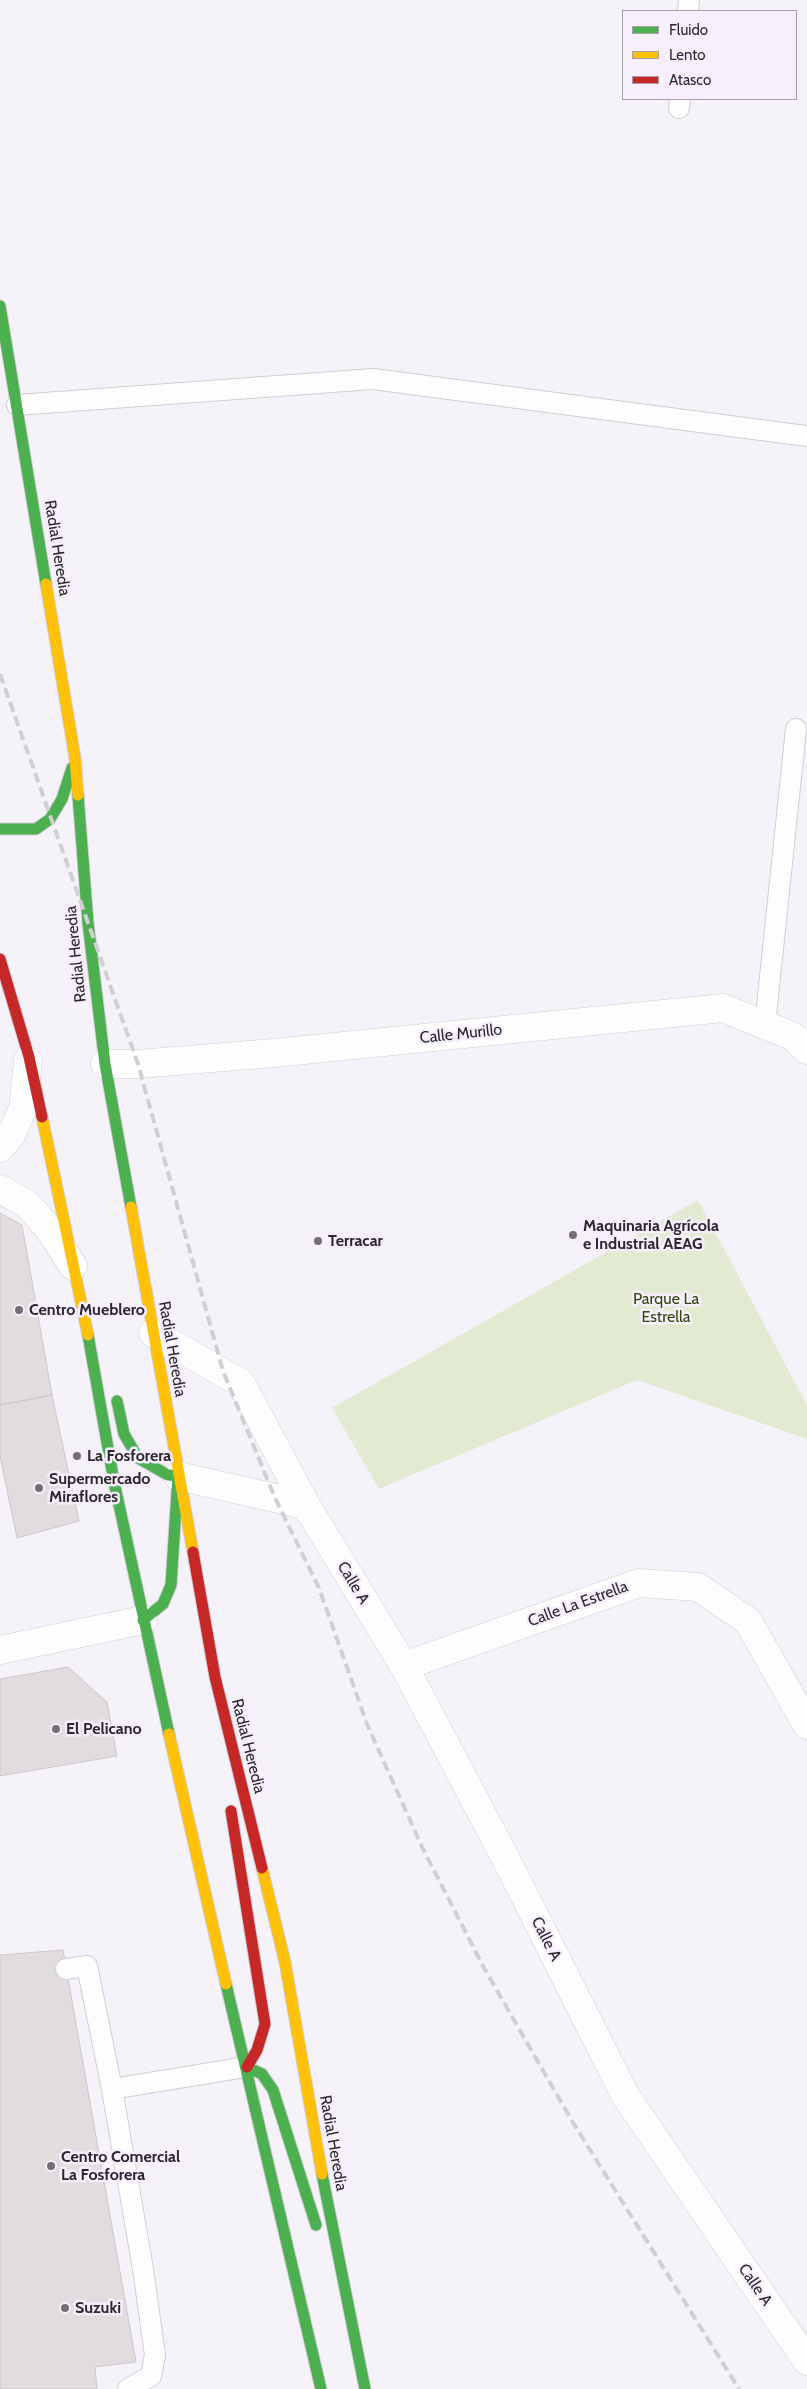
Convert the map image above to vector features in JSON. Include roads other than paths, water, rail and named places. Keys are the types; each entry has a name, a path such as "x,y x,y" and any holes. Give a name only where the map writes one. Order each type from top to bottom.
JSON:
{"main road":[{"name":"Radial Heredia","path":"0,306 75,758 88,923 105,1064 214,1677 285,1962 332,2233 365,2389"},
{"path":"0,829 36,828 50,819 62,799 75,758"},
{"path":"0,959 29,1057 86,1321 114,1482 143,1620 321,2389"},
{"path":"29,1057 54,1111"},
{"path":"115,1387 124,1434 138,1458 168,1475 178,1476 176,1548 171,1585 163,1604 143,1620"},
{"path":"214,1677 223,1758"},
{"path":"228,1796 261,1991 264,2024 257,2050 246,2067"},
{"path":"246,2067 262,2074 273,2090 282,2113 320,2237"},
{"path":"328,2265 365,2389"}],"street":[{"name":"Calle Murillo","path":"105,1064 138,1064 274,1052 723,1008 792,1036 807,1050"},
{"path":"0,1148 11,1136 23,1108 29,1057"},
{"path":"0,1189 28,1205 49,1229 75,1269"},
{"name":"Calle A","path":"153,1333 240,1383 306,1505 404,1666 509,1866 625,2095 807,2361"},
{"path":"178,1476 306,1505"},
{"name":"Calle La Estrella","path":"404,1666 639,1583 698,1587 748,1621 807,1726"},
{"path":"0,1650 143,1620"}],"lane":[{"path":"17,405 374,378 807,436"},
{"path":"765,1025 796,729"},
{"path":"66,1969 87,1966 112,2089 143,2269 155,2355 151,2376 128,2389"},
{"path":"112,2089 246,2067"}],"railway":[{"path":"0,674 138,1064 223,1371 275,1498 319,1588 367,1724 423,1849 484,1968 572,2121 739,2389"}],"place":[{"name":"Maquinaria Agrícola e Industrial AEAG","path":"573,1235"},
{"name":"Terracar","path":"318,1241"},
{"name":"Centro Mueblero","path":"19,1310"},
{"name":"La Fosforera","path":"77,1456"},
{"name":"Supermercado Miraflores","path":"39,1488"},
{"name":"El Pelicano","path":"56,1729"},
{"name":"Centro Comercial La Fosforera","path":"51,2166"},
{"name":"Suzuki","path":"65,2308"}],"park label":[{"name":"Parque La Estrella","path":"666,1308"}]}
